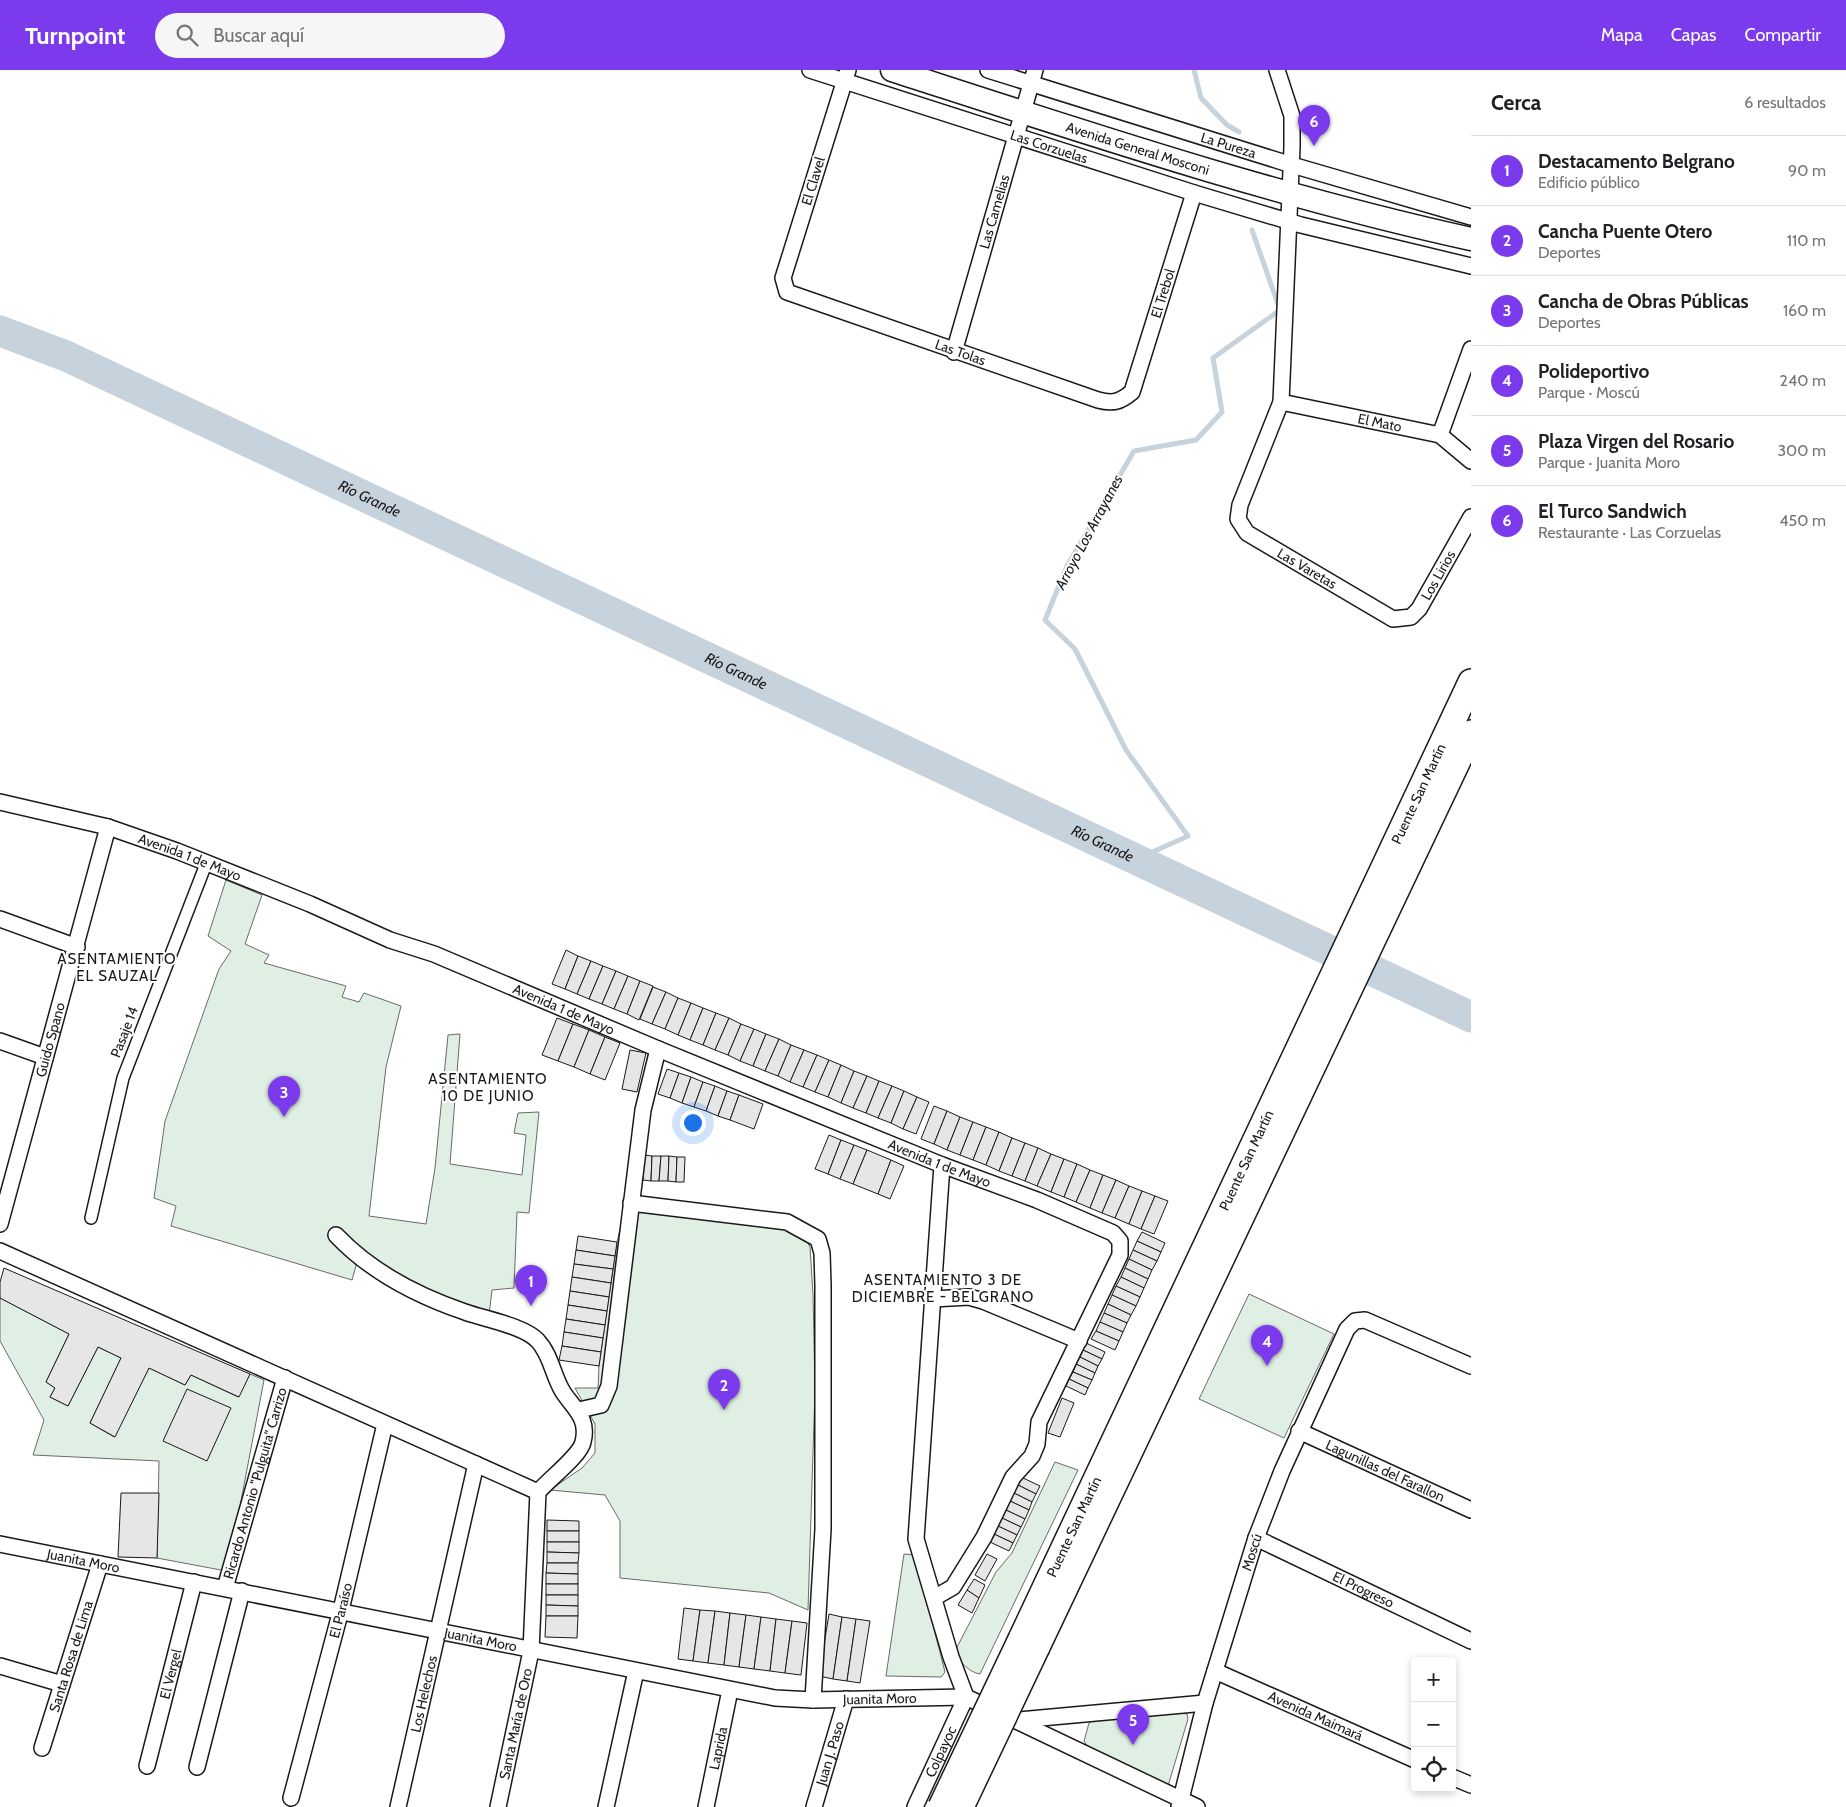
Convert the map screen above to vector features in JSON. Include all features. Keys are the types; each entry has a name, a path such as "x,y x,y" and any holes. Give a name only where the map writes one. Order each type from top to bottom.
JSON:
{"main road":[{"name":"Avenida General Mosconi","path":"892,70 1292,196 1384,220"},
{"path":"1384,220 1471,239"},
{"path":"1384,220 1471,249"},
{"name":"Puente San Martín","path":"1218,1244 1471,682"},
{"name":"Puente San Martín","path":"1029,1643 1218,1244 1471,733"},
{"path":"941,1807 1029,1643"},
{"path":"960,1807 1029,1643"}],"street":[{"name":"Las Corzuelas","path":"810,70 846,76 1016,136 1290,222 1471,266"},
{"name":"La Pureza","path":"988,70 1032,77 1292,165 1471,217"},
{"path":"1277,70 1292,116 1292,196 1281,402"},
{"name":"El Clavel","path":"787,292 783,278 846,76"},
{"name":"Las Camelias","path":"954,352 1032,77"},
{"name":"El Trebol","path":"1132,392 1194,193"},
{"name":"Las Tolas","path":"787,292 954,352 1109,403 1122,400 1132,392"},
{"path":"1440,435 1471,349"},
{"name":"El Mato","path":"1281,402 1440,435 1471,461"},
{"name":"Las Varetas","path":"1281,402 1240,505 1238,518 1247,533 1393,619"},
{"name":"Los Lirios","path":"1393,619 1411,617 1419,609 1471,517"},
{"name":"Avenida 1 de Mayo","path":"0,802 108,827 177,851 310,904 390,940 434,954 658,1049 942,1165 1037,1200 1113,1234 1120,1242 1120,1256 1079,1341"},
{"name":"Guido Spano","path":"0,1224 7,1171 45,1057 77,947 108,827"},
{"name":"Pasaje 14","path":"91,1218 123,1078 206,864"},
{"path":"0,919 77,947"},
{"path":"0,1041 45,1057"},
{"path":"579,1410 601,1405 609,1386 643,1110 658,1049"},
{"path":"942,1165 932,1299 927,1406 916,1539 951,1658 966,1696 1019,1720 1180,1803 1197,1807"},
{"path":"631,1203 787,1222 818,1239 822,1254 823,1285 822,1529 813,1700"},
{"path":"0,1251 538,1492 554,1474 576,1457 583,1443 584,1429 579,1410 563,1392 544,1349 537,1339 525,1332 463,1312 412,1291 354,1255 336,1235"},
{"path":"932,1299 969,1297 1079,1341 1039,1422 1037,1444 1032,1456 1013,1478 984,1537 953,1587 934,1598"},
{"name":"Moscú","path":"1180,1803 1205,1703 1256,1538 1299,1431 1347,1329 1355,1321 1365,1320 1471,1366"},
{"name":"Ricardo Antonio \"Pulguita\" Carrizo","path":"225,1588 285,1378"},
{"name":"El Paraíso","path":"292,1798 342,1610 385,1424"},
{"name":"Lagunillas del Farallon","path":"1299,1431 1471,1510"},
{"name":"Los Helechos","path":"398,1807 476,1464"},
{"name":"Santa María de Oro","path":"498,1807 531,1651 538,1492"},
{"name":"El Progreso","path":"1256,1538 1471,1641"},
{"name":"Juanita Moro","path":"0,1544 342,1610 531,1651 775,1698 813,1700 966,1696"},
{"name":"Santa Rosa de Lima","path":"42,1748 100,1564"},
{"name":"El Vergel","path":"147,1766 194,1582"},
{"name":"Ricardo Antonio \"Pulguita\" Carrizo","path":"197,1767 242,1591"},
{"path":"0,1666 62,1684"},
{"path":"606,1807 636,1671"},
{"name":"Avenida Maimará","path":"1215,1671 1411,1758"},
{"name":"Laprida","path":"706,1807 730,1690"},
{"name":"Colpayoc","path":"915,1807 966,1696"},
{"name":"Juan J. Paso","path":"814,1807 846,1699"},
{"path":"1019,1720 1205,1703"},
{"path":"1456,1779 1471,1785"}],"green space":[{"path":"226,880 262,895 245,944 269,955 264,963 346,986 342,997 359,1002 364,993 401,1006 386,1067 369,1216 426,1224 435,1168 448,1035 460,1034 450,1164 522,1175 526,1135 514,1133 518,1113 539,1112 529,1213 517,1212 514,1288 492,1290 489,1315 357,1262 352,1280 171,1226 176,1206 154,1198 165,1121 219,969 231,951 208,936"},
{"path":"628,1195 723,1208 797,1225 810,1247 815,1390 808,1610 769,1593 620,1578 620,1521 605,1495 550,1490 582,1468 595,1453 595,1424 575,1388 598,1388 599,1366 617,1242"},
{"path":"1249,1294 1334,1334 1284,1438 1199,1399"},
{"path":"0,1298 69,1334 46,1382 55,1388 50,1397 68,1406 98,1347 121,1358 90,1423 114,1437 149,1368 185,1385 191,1375 238,1397 250,1374 264,1380 229,1564 221,1570 157,1558 159,1461 33,1455 44,1420 0,1341"},
{"path":"1055,1462 1078,1470 980,1674 976,1673 964,1665 955,1651 996,1572 1012,1553"},
{"path":"904,1554 915,1555 945,1672 941,1677 886,1676"},
{"path":"1174,1711 1187,1714 1188,1719 1168,1786 1089,1749 1084,1741 1089,1723 1096,1718"}],"building":[{"path":"566,950 578,956 565,989 552,984"},
{"path":"578,956 591,961 577,994 565,989"},
{"path":"591,961 603,966 589,999 577,994"},
{"path":"603,966 616,971 602,1004 589,999"},
{"path":"616,971 628,976 614,1009 602,1004"},
{"path":"628,976 640,981 627,1014 614,1009"},
{"path":"640,981 653,986 639,1020 627,1014"},
{"path":"653,987 666,992 652,1024 640,1019"},
{"path":"666,992 678,998 665,1029 652,1024"},
{"path":"678,998 691,1003 678,1035 665,1029"},
{"path":"691,1003 703,1008 690,1040 678,1035"},
{"path":"703,1008 716,1013 703,1045 690,1040"},
{"path":"716,1013 729,1018 715,1050 703,1045"},
{"path":"557,1018 573,1024 558,1061 542,1055"},
{"path":"729,1018 741,1024 728,1055 715,1050"},
{"path":"573,1024 589,1030 574,1067 558,1061"},
{"path":"741,1024 754,1029 740,1061 728,1055"},
{"path":"754,1029 766,1034 753,1066 740,1061"},
{"path":"589,1030 605,1037 590,1074 574,1067"},
{"path":"766,1034 779,1039 765,1071 753,1066"},
{"path":"605,1037 620,1043 605,1080 590,1074"},
{"path":"779,1039 791,1045 778,1076 765,1071"},
{"path":"791,1045 804,1050 790,1082 778,1076"},
{"path":"630,1050 646,1053 637,1092 622,1089"},
{"path":"804,1050 817,1055 803,1087 790,1082"},
{"path":"817,1055 829,1060 815,1092 803,1087"},
{"path":"829,1060 841,1065 828,1097 815,1092"},
{"path":"841,1065 854,1071 841,1103 828,1097"},
{"path":"667,1069 679,1073 670,1098 658,1094"},
{"path":"854,1071 867,1076 853,1108 841,1103"},
{"path":"679,1073 691,1077 682,1103 670,1098"},
{"path":"867,1076 879,1081 866,1113 853,1108"},
{"path":"691,1077 703,1082 694,1107 682,1103"},
{"path":"879,1081 892,1086 878,1118 866,1113"},
{"path":"703,1082 715,1086 706,1111 694,1107"},
{"path":"715,1086 727,1091 718,1116 706,1111"},
{"path":"892,1086 904,1091 891,1123 878,1118"},
{"path":"727,1091 739,1095 730,1120 718,1116"},
{"path":"904,1091 917,1097 903,1129 891,1123"},
{"path":"739,1095 763,1104 754,1129 730,1120"},
{"path":"917,1097 929,1102 916,1134 903,1129"},
{"path":"934,1106 947,1111 934,1144 921,1139"},
{"path":"947,1111 960,1117 947,1150 934,1144"},
{"path":"960,1117 973,1122 960,1155 947,1150"},
{"path":"973,1122 986,1127 973,1160 960,1155"},
{"path":"986,1127 999,1132 986,1165 973,1160"},
{"path":"999,1132 1012,1138 999,1171 986,1165"},
{"path":"829,1135 841,1140 828,1174 815,1169"},
{"path":"1012,1138 1025,1143 1012,1176 999,1171"},
{"path":"841,1140 854,1145 840,1179 828,1174"},
{"path":"1025,1143 1038,1148 1025,1181 1012,1176"},
{"path":"854,1145 867,1150 853,1184 840,1179"},
{"path":"1038,1148 1051,1154 1037,1186 1025,1181"},
{"path":"867,1150 891,1160 878,1194 853,1184"},
{"path":"1051,1154 1064,1159 1051,1192 1037,1186"},
{"path":"644,1155 652,1156 651,1181 643,1180"},
{"path":"652,1156 661,1156 659,1181 651,1181"},
{"path":"661,1156 669,1156 668,1181 659,1181"},
{"path":"669,1156 677,1157 676,1182 668,1181"},
{"path":"677,1157 685,1157 684,1182 676,1182"},
{"path":"1064,1159 1077,1164 1064,1197 1051,1192"},
{"path":"891,1160 904,1166 890,1199 878,1194"},
{"path":"1077,1164 1090,1170 1076,1202 1064,1197"},
{"path":"1090,1170 1103,1175 1090,1208 1076,1202"},
{"path":"1103,1175 1116,1180 1102,1213 1090,1208"},
{"path":"1116,1180 1129,1186 1115,1218 1102,1213"},
{"path":"1129,1186 1142,1191 1129,1224 1115,1218"},
{"path":"1142,1191 1155,1196 1141,1229 1129,1224"},
{"path":"1155,1196 1168,1201 1154,1234 1141,1229"},
{"path":"1142,1232 1165,1243 1161,1252 1137,1241"},
{"path":"578,1236 617,1242 615,1256 576,1250"},
{"path":"1137,1241 1161,1252 1157,1261 1133,1250"},
{"path":"576,1250 615,1256 613,1269 574,1264"},
{"path":"1133,1250 1157,1261 1152,1270 1129,1259"},
{"path":"1129,1259 1152,1270 1148,1279 1125,1268"},
{"path":"574,1264 613,1269 611,1283 572,1277"},
{"path":"4,1268 250,1374 239,1397 191,1375 185,1385 149,1368 115,1437 90,1423 121,1358 98,1347 68,1406 50,1397 55,1388 46,1382 69,1334 0,1298 0,1282"},
{"path":"1125,1268 1148,1279 1144,1288 1121,1277"},
{"path":"572,1277 611,1283 609,1297 570,1291"},
{"path":"1121,1277 1144,1288 1140,1297 1116,1286"},
{"path":"1116,1286 1140,1297 1136,1306 1112,1295"},
{"path":"570,1291 609,1297 607,1311 568,1305"},
{"path":"1112,1295 1136,1306 1131,1315 1108,1304"},
{"path":"1108,1304 1131,1315 1127,1323 1104,1313"},
{"path":"568,1305 607,1311 605,1325 566,1319"},
{"path":"1104,1313 1127,1323 1123,1332 1100,1322"},
{"path":"566,1319 605,1325 603,1338 564,1332"},
{"path":"1100,1322 1123,1332 1119,1341 1096,1331"},
{"path":"1096,1331 1119,1341 1115,1350 1091,1339"},
{"path":"564,1332 603,1338 601,1352 562,1346"},
{"path":"1086,1343 1105,1352 1102,1359 1083,1350"},
{"path":"562,1346 601,1352 599,1366 559,1360"},
{"path":"1083,1350 1102,1359 1098,1366 1080,1357"},
{"path":"1080,1357 1098,1366 1095,1373 1076,1364"},
{"path":"1076,1364 1095,1373 1092,1380 1073,1372"},
{"path":"1073,1372 1092,1380 1088,1388 1069,1379"},
{"path":"1069,1379 1088,1388 1085,1395 1066,1386"},
{"path":"187,1389 231,1408 207,1461 163,1441"},
{"path":"1062,1398 1074,1403 1060,1437 1048,1433"},
{"path":"1021,1477 1040,1486 1036,1494 1018,1485"},
{"path":"1018,1485 1036,1494 1032,1502 1014,1493"},
{"path":"121,1493 159,1493 157,1558 118,1557"},
{"path":"1014,1493 1032,1502 1029,1510 1010,1501"},
{"path":"1010,1501 1029,1510 1025,1519 1006,1510"},
{"path":"1006,1510 1025,1519 1021,1527 1002,1518"},
{"path":"1002,1518 1021,1527 1017,1535 998,1526"},
{"path":"547,1520 579,1521 579,1531 547,1531"},
{"path":"998,1526 1017,1535 1013,1543 994,1534"},
{"path":"547,1531 579,1531 579,1542 547,1542"},
{"path":"994,1534 1013,1543 1009,1551 990,1542"},
{"path":"547,1542 579,1542 579,1553 547,1552"},
{"path":"547,1552 579,1553 578,1563 547,1563"},
{"path":"987,1554 997,1559 985,1581 975,1575"},
{"path":"547,1563 578,1563 578,1574 546,1573"},
{"path":"546,1573 578,1574 578,1584 546,1584"},
{"path":"974,1579 985,1585 979,1598 967,1590"},
{"path":"546,1584 578,1584 578,1595 546,1595"},
{"path":"967,1590 979,1598 972,1613 958,1605"},
{"path":"546,1595 578,1595 578,1606 546,1605"},
{"path":"546,1605 578,1606 578,1616 546,1616"},
{"path":"684,1608 700,1610 693,1661 678,1659"},
{"path":"700,1610 715,1611 708,1663 693,1661"},
{"path":"715,1611 730,1613 724,1665 708,1663"},
{"path":"730,1613 746,1615 739,1667 724,1665"},
{"path":"829,1614 842,1617 833,1679 819,1676"},
{"path":"746,1615 761,1617 754,1669 739,1667"},
{"path":"546,1616 578,1616 577,1638 545,1637"},
{"path":"761,1617 776,1619 770,1671 754,1669"},
{"path":"842,1617 856,1619 847,1681 833,1679"},
{"path":"776,1619 792,1621 785,1673 770,1671"},
{"path":"856,1619 870,1621 860,1683 847,1681"},
{"path":"792,1621 807,1623 801,1675 785,1673"}],"waterway":[{"name":"Arroyo Los Arrayanes","path":"1194,70 1201,98 1227,125 1239,132"},
{"name":"Arroyo Los Arrayanes","path":"1137,859 1188,836 1126,750 1075,649 1045,620 1067,566 1134,451 1196,440 1222,412 1213,358 1280,310 1252,230"},
{"name":"Río Grande","path":"0,331 66,356 1471,1017"}],"place":[{"name":"El Turco Sandwich","path":"1314,146"},
{"name":"Cancha de Obras Públicas","path":"284,1117"},
{"name":"Destacamento Belgrano","path":"531,1306"},
{"name":"Polideportivo","path":"1267,1366"},
{"name":"Cancha Puente Otero","path":"724,1410"},
{"name":"Plaza Virgen del Rosario","path":"1133,1745"}],"district":[{"name":"ASENTAMIENTO EL SAUZAL","path":"117,968"},
{"name":"ASENTAMIENTO 10 DE JUNIO","path":"488,1088"},
{"name":"ASENTAMIENTO 3 DE DICIEMBRE - BELGRANO","path":"943,1288"}]}
